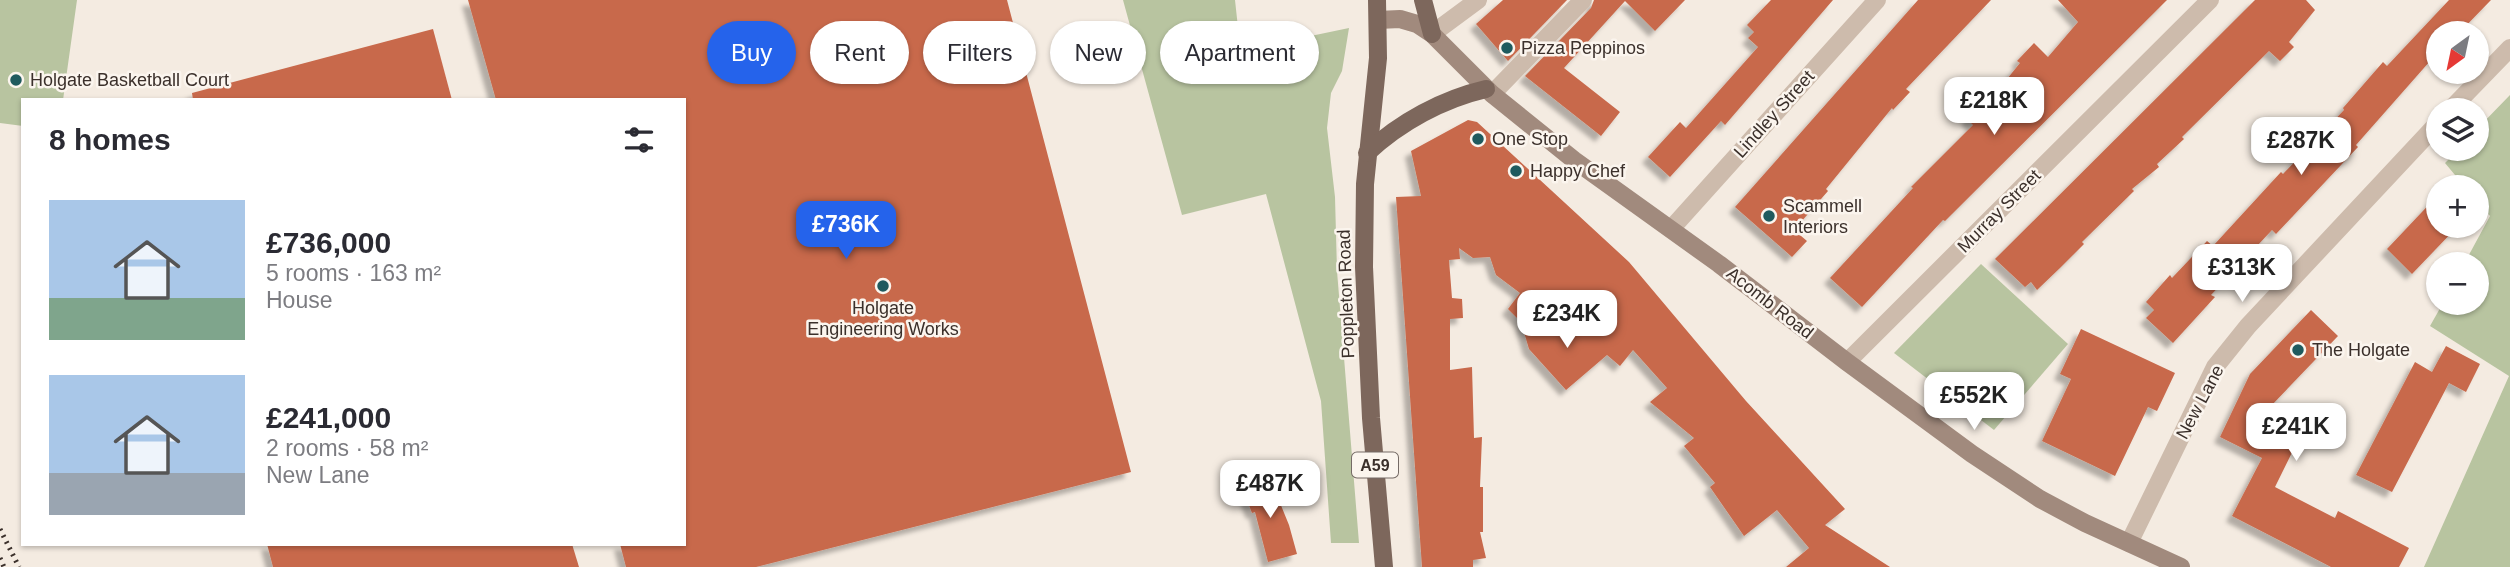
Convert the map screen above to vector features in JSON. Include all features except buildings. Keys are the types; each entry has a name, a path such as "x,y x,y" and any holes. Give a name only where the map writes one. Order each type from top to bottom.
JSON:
{"main road":[{"name":"A59","path":"1377,0 1378,20"},
{"path":"1423,0 1432,34"},
{"name":"Acomb Road","path":"1378,20 1400,19 1417,24 1432,34 1489,91 1574,160 1671,229 1951,439 2040,499 2181,567"},
{"name":"Poppleton Road","path":"1378,20 1377,68 1364,184 1364,267 1371,418 1384,567"},
{"path":"1367,153 1382,139 1451,100 1489,91"}],"street":[{"path":"1432,34 1478,0"},
{"path":"1489,91 1583,0"},
{"name":"Lindley Street","path":"1671,229 1878,0"},
{"name":"Murray Street","path":"1847,362 2210,0"},
{"path":"2462,98 2510,48"},
{"name":"New Lane","path":"2129,543 2215,367 2248,326 2426,136"}],"green space":[{"path":"0,0 77,0 63,98 21,98 21,126 0,123"},
{"path":"1123,0 1235,0 1237,21 1160,21 1160,84 1319,84 1319,34 1349,28 1342,71 1331,93 1327,128 1335,197 1337,271 1359,543 1331,543 1321,401 1266,194 1182,215 1146,84 1146,21 1129,21"},
{"path":"2510,95 2510,567 2424,567 2509,376 2430,326 2436,315 2489,315 2489,252 2470,252 2478,238 2489,238 2489,175 2455,175 2445,163 2489,161 2489,117"},
{"path":"1981,264 2068,344 1994,430 1894,353"}],"railway":[{"path":"0,529 19,567"},
{"path":"0,558 4,567"}],"place":[{"name":"Pizza Peppinos","path":"1507,48"},
{"name":"Holgate Basketball Court","path":"16,80"},
{"name":"One Stop","path":"1478,139"},
{"name":"Happy Chef","path":"1516,171"},
{"name":"Scammell Interiors","path":"1769,216"},
{"name":"Holgate Engineering Works","path":"883,286"},
{"name":"The Holgate","path":"2298,350"}]}
